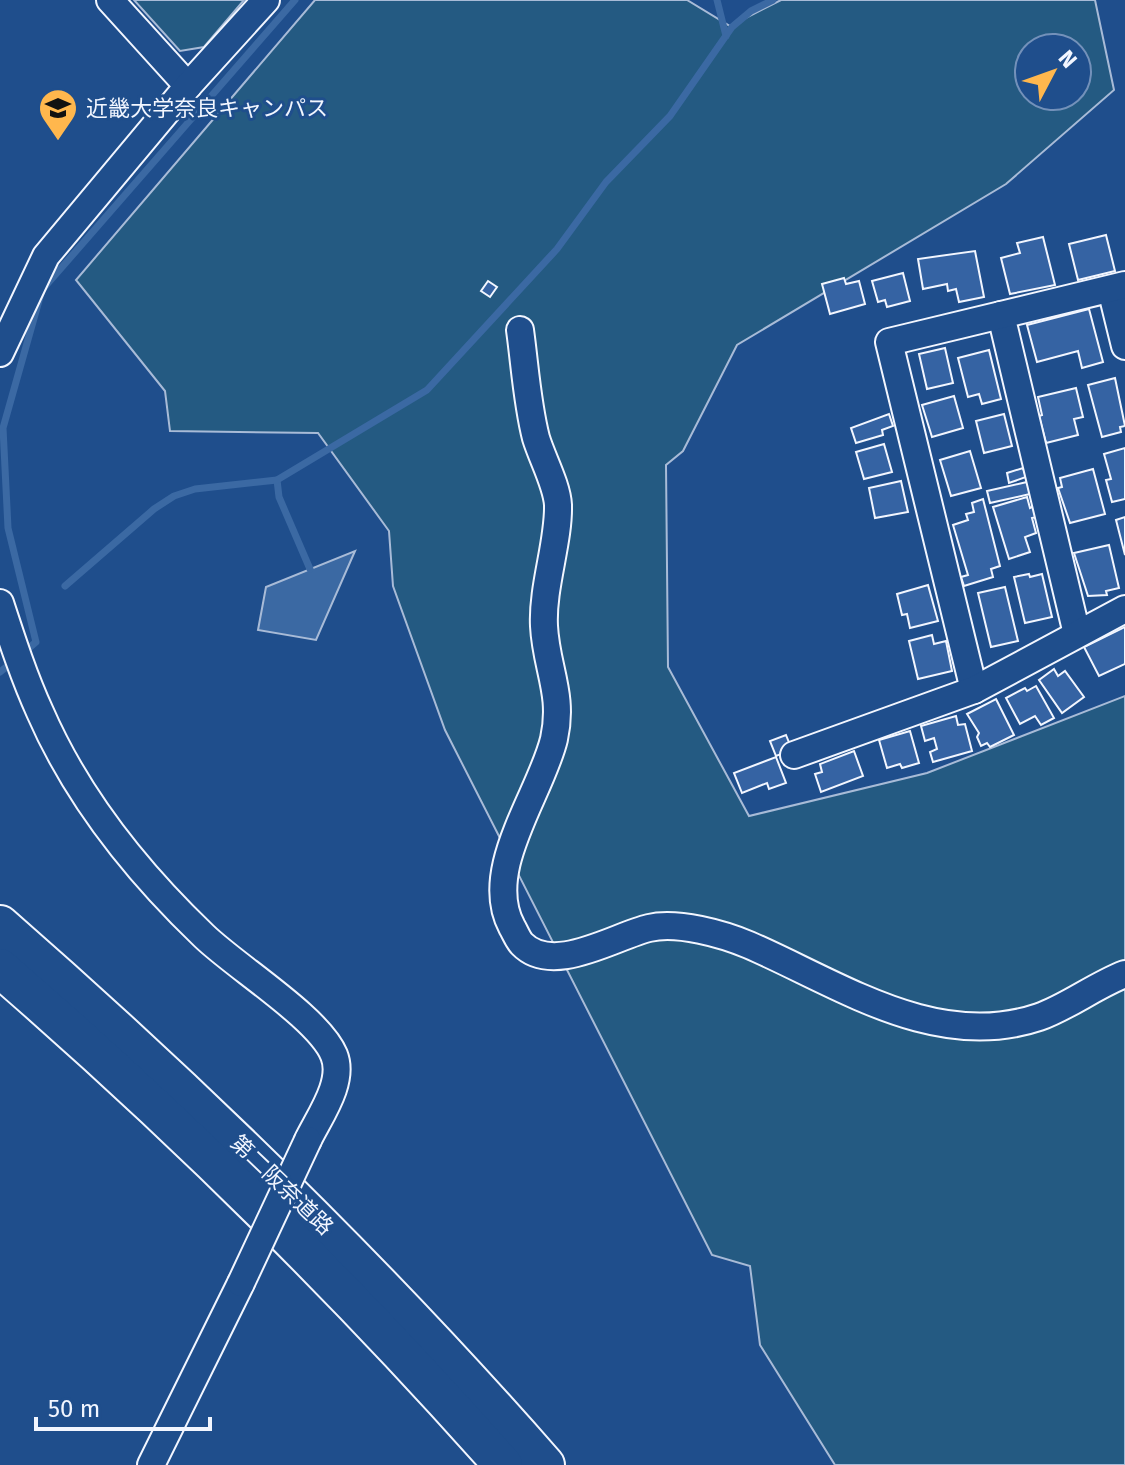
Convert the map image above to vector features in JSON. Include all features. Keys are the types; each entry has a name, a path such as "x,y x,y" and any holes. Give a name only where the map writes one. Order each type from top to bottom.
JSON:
{"highway":[{"name":"第二阪奈道路","path":"0,925 115,1026 350,1252 465,1374 545,1465"},
{"name":"第二阪奈道路","path":"0,968 208,1155 327,1274 503,1465"}],"street":[{"path":"110,0 188,86"},
{"path":"0,353 46,256 188,86 266,0"},
{"path":"974,690 889,342 1118,287 1125,346"},
{"path":"1001,315 1077,634"},
{"path":"520,330 536,437 558,503 544,626 559,710 553,743 514,838 503,884 507,917 522,945 546,957 593,950 651,927 697,929 747,944 851,994 955,1027 996,1026 1040,1017 1125,974"},
{"path":"0,603 40,713 81,789 143,874 207,939 314,1027 334,1055 336,1066 331,1094 151,1465"},
{"path":"794,755 974,690 1125,609"}],"shaded area":[{"path":"134,0 244,0 204,47 180,51"},
{"path":"315,0 687,0 730,26 781,0 1095,0 1114,90 1093,108 1093,32 1013,32 1013,112 1089,112 1006,184 737,345 683,451 666,465 668,667 749,816 927,773 1125,696 1125,1465 835,1465 760,1345 750,1266 712,1255 445,730 393,586 389,531 318,433 170,431 165,391 76,280"},
{"path":"355,551 316,640 258,630 266,587"}],"building":[{"path":"1106,235 1115,271 1078,280 1069,244"},
{"path":"1043,237 1055,285 1010,294 1001,258 1020,253 1017,243"},
{"path":"975,251 984,297 959,302 956,289 948,291 947,284 923,289 918,259"},
{"path":"903,273 910,301 887,307 885,300 878,302 872,281"},
{"path":"844,278 846,284 859,281 865,304 830,314 822,284"},
{"path":"488,281 497,287 490,297 481,291"},
{"path":"1089,309 1103,362 1082,368 1078,351 1037,362 1027,325"},
{"path":"945,348 953,383 927,389 919,354"},
{"path":"989,350 1001,399 982,404 979,394 968,397 958,358"},
{"path":"1115,378 1125,426 1120,427 1121,432 1102,437 1088,385"},
{"path":"1076,388 1083,417 1074,419 1078,435 1046,443 1038,397"},
{"path":"954,396 963,428 932,437 922,405"},
{"path":"889,414 893,426 882,430 883,435 856,443 851,428"},
{"path":"1004,414 1012,446 984,453 976,421"},
{"path":"884,444 892,472 864,479 856,452"},
{"path":"1125,448 1125,499 1112,502 1106,480 1111,479 1104,454"},
{"path":"970,451 981,488 951,496 940,460"},
{"path":"1023,468 1026,477 1009,483 1007,473"},
{"path":"1093,469 1105,514 1070,523 1058,488 1062,487 1060,478"},
{"path":"901,481 908,512 875,518 869,488"},
{"path":"1027,482 1030,494 990,503 987,491"},
{"path":"1027,497 1037,517 1032,518 1036,533 1025,537 1030,552 1009,559 993,507"},
{"path":"983,499 1000,566 991,569 993,577 964,586 961,577 968,575 953,525 968,520 966,514 974,512 972,503"},
{"path":"1125,517 1125,555 1116,520"},
{"path":"1109,545 1119,588 1106,591 1107,595 1088,596 1074,553"},
{"path":"1029,574 1030,577 1042,574 1052,617 1025,623 1014,577"},
{"path":"928,585 938,621 910,628 907,614 902,615 897,594"},
{"path":"1005,587 1018,641 991,647 978,593"},
{"path":"1125,627 1125,664 1099,676 1084,647"},
{"path":"932,635 934,644 946,641 952,671 918,679 909,641"},
{"path":"1054,669 1058,676 1065,671 1084,697 1062,713 1039,680"},
{"path":"1036,686 1054,718 1041,725 1035,716 1020,724 1006,698"},
{"path":"996,699 1014,735 990,747 987,743 981,746 977,737 979,733 967,714"},
{"path":"956,716 958,725 965,724 972,751 933,762 930,752 937,749 934,738 925,741 921,726"},
{"path":"910,731 919,763 887,768 879,740"},
{"path":"786,735 792,750 776,756 770,741"},
{"path":"854,751 863,776 821,792 815,774 822,772 820,764"},
{"path":"776,757 786,783 769,789 767,783 742,793 734,773"}],"waterway":[{"path":"23,653 36,642 8,528 3,428 42,290 295,0"},
{"path":"717,0 726,36"},
{"path":"65,586 154,509 174,496 195,489 277,480 427,390 557,249 606,182 670,116 732,27 751,11 773,0"},
{"path":"277,480 279,497 310,569"},
{"path":"0,672 14,661"}],"place":[{"name":"近畿大学奈良キャンパス","path":"58,142"}]}
